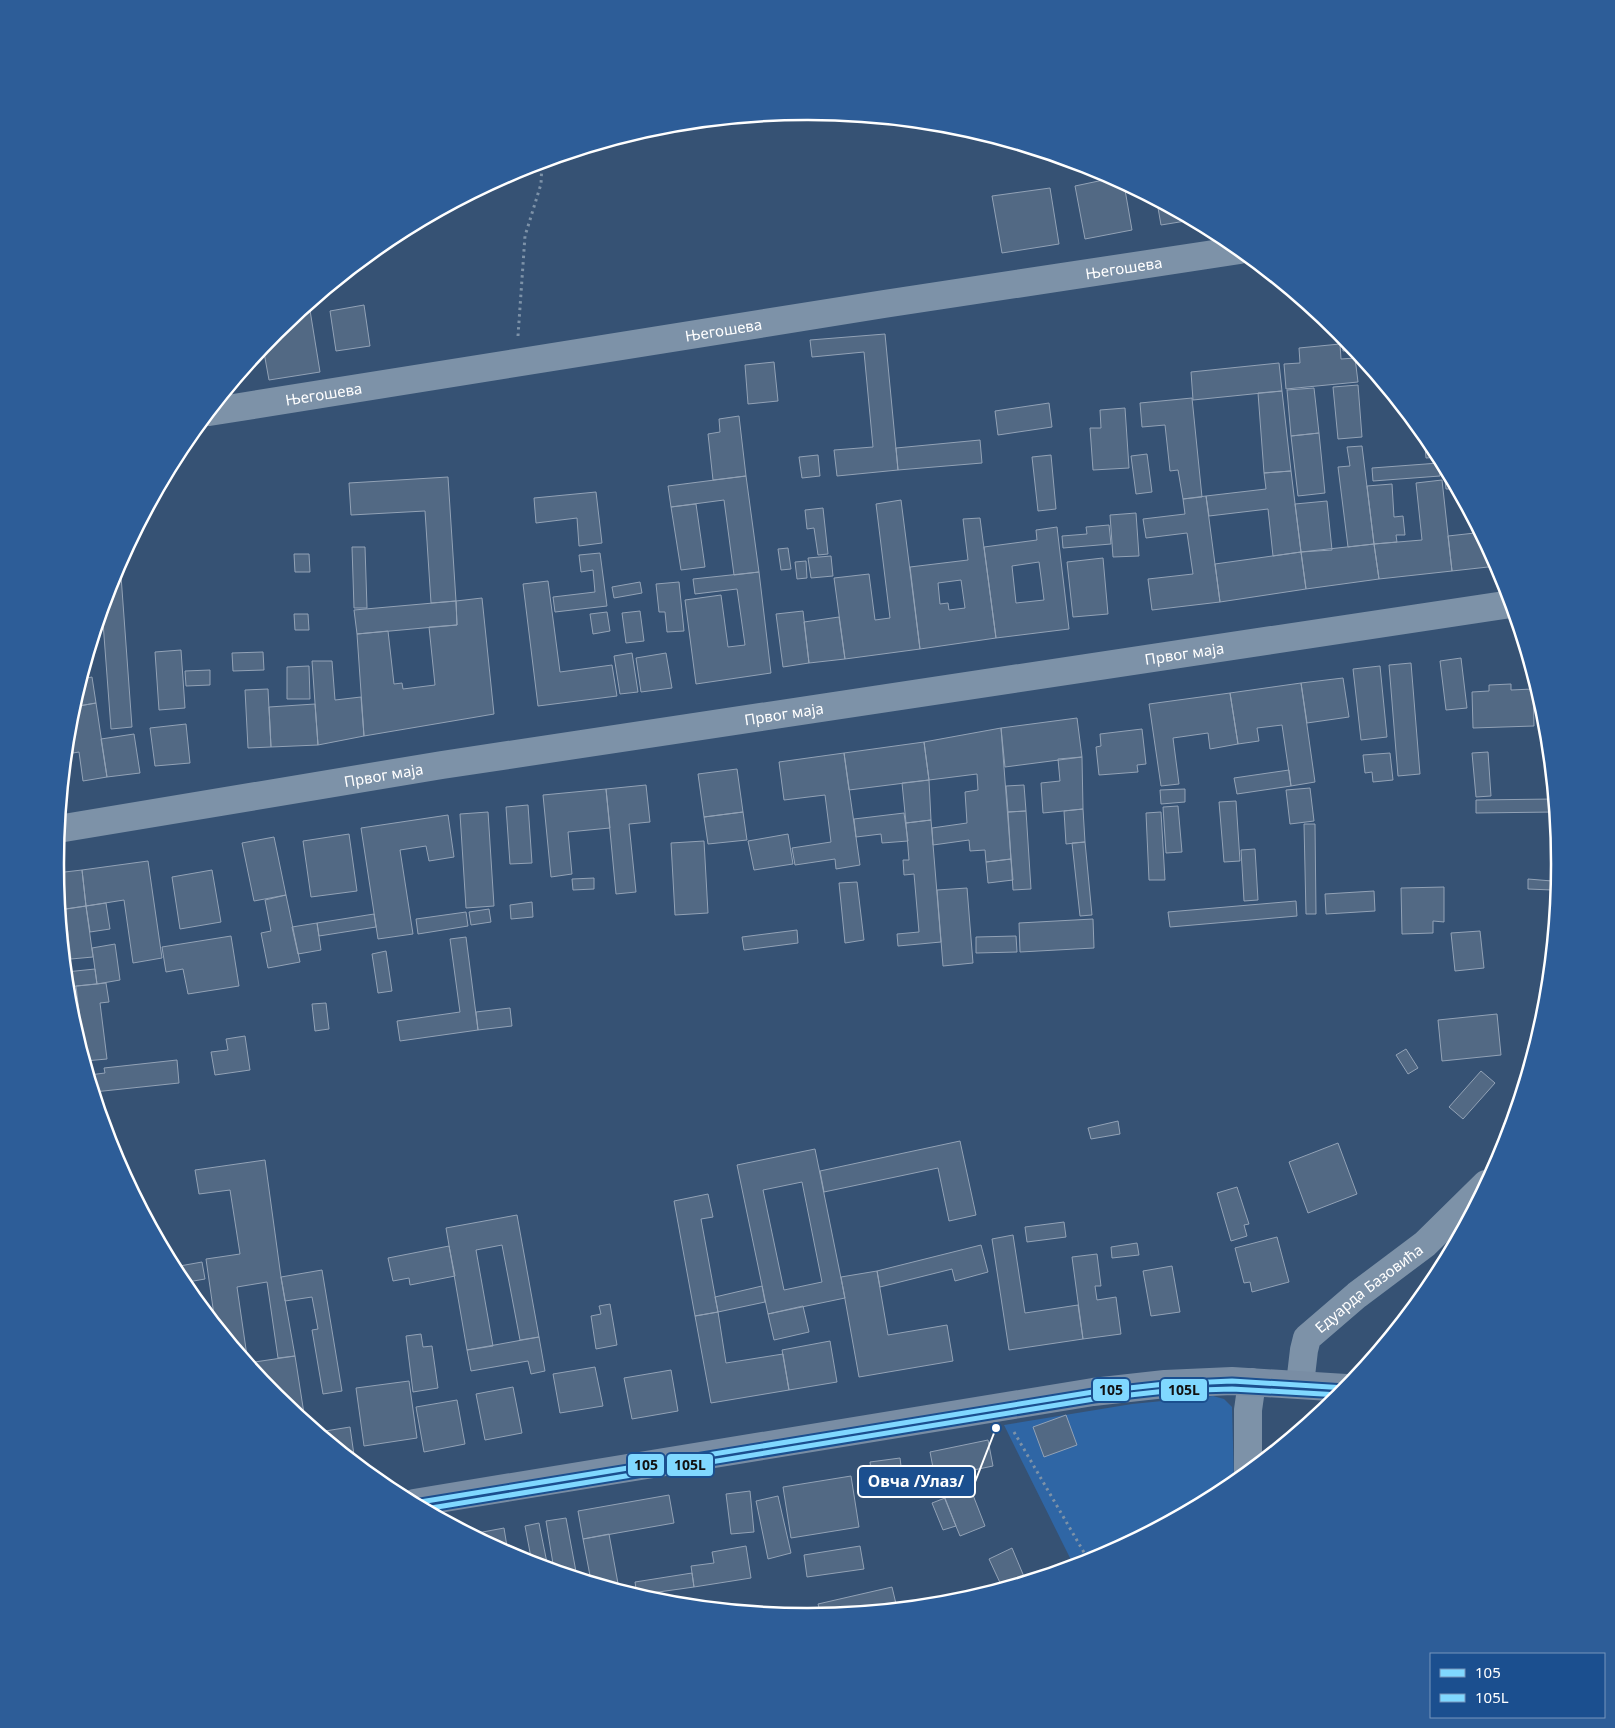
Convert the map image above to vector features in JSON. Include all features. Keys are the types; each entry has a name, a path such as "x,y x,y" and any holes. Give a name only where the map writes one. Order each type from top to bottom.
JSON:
{"street":[{"name":"Његошева","path":"217,411 1229,252"},
{"name":"Првог маја","path":"65,827 442,765 1505,605"},
{"name":"Едуарда Базовића","path":"1300,1384 1307,1338 1342,1307 1425,1244 1473,1197"},
{"path":"1248,1463 1248,1410 1252,1382"},
{"path":"425,1501 1000,1408 1164,1384 1252,1382 1336,1387"}],"path":[{"path":"516,363 525,236 540,184 541,170"},
{"path":"1000,1408 1085,1554"}],"shaded area":[{"path":"1213,1396 1224,1399 1232,1407 1234,1473 1179,1508 1136,1531 1071,1559 1004,1425 1132,1404"}],"building":[{"path":"1100,181 1125,192 1132,230 1085,239 1075,186"},
{"path":"1050,188 1059,244 1002,253 992,196"},
{"path":"1158,209 1182,222 1161,225"},
{"path":"364,305 370,346 336,351 330,311"},
{"path":"310,311 320,372 269,380 265,356"},
{"path":"885,334 898,470 837,476 834,450 873,447 864,352 812,357 810,340"},
{"path":"1339,344 1341,359 1352,358 1355,362 1358,382 1286,389 1284,364 1300,363 1299,348"},
{"path":"774,362 778,401 748,404 745,365"},
{"path":"1279,363 1282,391 1193,400 1191,372"},
{"path":"1358,385 1362,437 1338,439 1333,387"},
{"path":"1314,388 1319,433 1291,436 1287,390"},
{"path":"1282,391 1291,471 1264,473 1258,393"},
{"path":"1192,398 1202,497 1183,499 1178,470 1170,471 1165,425 1142,427 1140,403"},
{"path":"1049,403 1052,427 998,435 995,411"},
{"path":"1125,408 1129,468 1093,470 1090,428 1101,428 1100,410"},
{"path":"739,416 746,476 713,480 708,434 720,432 719,419"},
{"path":"1319,433 1325,493 1298,496 1291,436"},
{"path":"980,440 982,463 898,470 896,448"},
{"path":"1362,446 1374,544 1348,547 1338,467 1350,466 1347,447"},
{"path":"1425,450 1430,458 1426,458"},
{"path":"1147,454 1152,492 1136,494 1131,456"},
{"path":"818,455 820,476 802,478 799,457"},
{"path":"1051,455 1056,509 1038,511 1032,457"},
{"path":"1434,463 1440,476 1373,481 1372,468"},
{"path":"1291,471 1301,552 1273,556 1268,509 1209,516 1206,496 1266,489 1264,473"},
{"path":"746,476 759,572 734,575 724,500 671,507 668,486"},
{"path":"448,477 456,601 431,603 425,511 351,515 349,483"},
{"path":"1442,480 1452,571 1379,579 1374,544 1422,540 1416,483"},
{"path":"1445,481 1450,489 1446,489"},
{"path":"1392,484 1394,517 1403,516 1405,535 1396,535 1397,542 1374,544 1367,486"},
{"path":"596,492 602,543 579,546 577,518 536,523 534,498"},
{"path":"1206,496 1220,602 1152,610 1148,579 1193,574 1187,533 1146,538 1143,519 1185,514 1183,499"},
{"path":"901,500 920,649 845,659 834,578 869,574 875,620 890,618 876,504"},
{"path":"1327,501 1332,550 1301,552 1295,504"},
{"path":"696,504 705,567 681,570 671,507"},
{"path":"823,508 828,554 818,555 814,528 807,529 805,510"},
{"path":"1136,513 1139,556 1113,557 1110,515"},
{"path":"980,518 996,638 920,649 910,567 968,560 963,519","holes":["961,580 965,608 949,610 948,603 940,604 938,583"]},
{"path":"1109,525 1111,544 1063,548 1062,536 1087,534 1086,527"},
{"path":"1057,527 1069,629 996,638 984,547 1037,540 1036,530","holes":["1039,562 1044,600 1016,603 1012,566"]},
{"path":"1474,533 1489,567 1452,571 1448,536"},
{"path":"1374,544 1379,579 1306,589 1301,552"},
{"path":"352,547 365,547 367,608 354,608"},
{"path":"788,548 791,569 781,570 778,549"},
{"path":"1301,552 1306,589 1220,602 1215,564"},
{"path":"600,553 607,606 555,612 553,597 595,592 593,570 581,572 579,555"},
{"path":"294,554 309,554 310,572 295,572"},
{"path":"831,556 833,576 811,578 808,558"},
{"path":"1103,558 1108,614 1073,617 1067,562"},
{"path":"806,561 807,578 797,579 795,562"},
{"path":"759,572 771,673 696,684 685,600 721,595 728,647 745,645 737,589 695,594 693,579"},
{"path":"121,577 132,727 111,729 103,625"},
{"path":"548,581 560,672 612,665 617,696 538,706 523,584"},
{"path":"640,582 642,593 614,598 612,587"},
{"path":"679,582 684,631 667,632 665,612 659,612 656,584"},
{"path":"482,598 494,714 364,736 357,634 388,631 394,684 402,683 403,689 435,685 429,627 457,625 456,601"},
{"path":"456,601 457,625 357,634 354,610"},
{"path":"640,611 644,641 626,643 622,613"},
{"path":"803,611 809,663 783,667 776,614"},
{"path":"607,612 610,631 593,634 590,614"},
{"path":"294,614 308,614 309,630 295,630"},
{"path":"839,617 845,659 809,663 804,622"},
{"path":"181,650 185,708 159,710 155,652"},
{"path":"263,652 264,670 233,671 232,653"},
{"path":"632,653 638,692 620,694 614,656"},
{"path":"666,653 672,688 641,692 636,658"},
{"path":"1461,658 1467,708 1446,710 1440,661"},
{"path":"312,661 332,661 335,700 361,697 364,736 318,745"},
{"path":"1411,663 1420,774 1398,776 1389,665"},
{"path":"309,666 310,699 287,699 287,667"},
{"path":"1380,666 1387,737 1361,740 1353,669"},
{"path":"210,670 210,685 186,686 185,671"},
{"path":"92,677 96,703 81,706 88,678"},
{"path":"1343,678 1349,717 1307,723 1301,683"},
{"path":"1301,683 1315,782 1291,786 1282,725 1257,728 1259,741 1238,744 1230,693"},
{"path":"1511,684 1511,690 1530,689 1533,704 1534,726 1473,728 1472,692 1489,691 1489,685"},
{"path":"268,689 271,747 248,748 245,690"},
{"path":"1230,693 1238,744 1210,749 1208,733 1173,738 1179,784 1161,786 1149,704"},
{"path":"96,703 107,777 83,781 79,752 73,753 73,750 81,706"},
{"path":"315,704 318,745 271,747 269,707"},
{"path":"1077,718 1082,757 1005,767 1001,728"},
{"path":"186,724 190,763 155,766 150,728"},
{"path":"1001,728 1011,859 986,862 985,850 970,851 969,840 933,845 932,828 967,823 965,792 978,790 977,774 929,780 924,742"},
{"path":"1142,729 1146,764 1137,765 1138,772 1099,775 1096,747 1101,746 1100,734"},
{"path":"134,734 140,773 107,777 101,739"},
{"path":"924,742 929,780 849,790 844,753"},
{"path":"1488,752 1491,796 1476,797 1472,753"},
{"path":"844,753 860,865 836,869 835,859 795,865 792,848 831,842 825,795 784,800 779,762"},
{"path":"1390,753 1393,780 1373,782 1372,772 1365,773 1363,755"},
{"path":"1082,757 1083,809 1043,813 1041,783 1060,781 1058,759"},
{"path":"737,769 743,812 704,817 698,774"},
{"path":"1289,770 1291,786 1237,794 1234,778"},
{"path":"929,780 931,820 906,823 902,783"},
{"path":"646,785 650,822 629,824 636,892 616,894 606,789"},
{"path":"1024,785 1026,811 1008,812 1006,786"},
{"path":"1310,788 1314,821 1290,824 1286,790"},
{"path":"606,789 610,828 568,832 572,874 551,877 543,795"},
{"path":"1185,789 1185,802 1161,804 1160,790"},
{"path":"1548,799 1550,812 1476,813 1476,800"},
{"path":"1236,801 1240,861 1224,862 1219,802"},
{"path":"528,805 532,863 510,864 506,807"},
{"path":"1178,806 1182,852 1166,853 1163,807"},
{"path":"1083,809 1085,842 1066,844 1064,811"},
{"path":"1026,811 1031,889 1013,890 1008,812"},
{"path":"488,812 494,906 466,908 460,814"},
{"path":"743,812 747,840 708,844 704,817"},
{"path":"1161,812 1165,880 1149,880 1146,813"},
{"path":"904,813 908,841 882,843 881,834 856,837 854,819"},
{"path":"448,815 454,857 429,861 426,846 400,850 413,934 378,939 361,828"},
{"path":"931,820 941,942 898,946 897,934 919,932 914,874 904,875 903,860 909,860 906,823"},
{"path":"1304,824 1315,824 1316,914 1306,914"},
{"path":"349,834 357,891 311,897 303,841"},
{"path":"788,834 793,864 754,870 748,841"},
{"path":"274,837 286,895 254,901 242,843"},
{"path":"704,841 708,913 675,915 671,843"},
{"path":"1085,842 1092,915 1080,916 1072,843"},
{"path":"1255,849 1258,900 1244,901 1241,850"},
{"path":"1011,859 1013,880 988,883 986,862"},
{"path":"148,861 162,958 133,963 124,900 86,906 82,870"},
{"path":"82,870 86,906 65,909 64,872"},
{"path":"212,870 221,922 180,929 172,877"},
{"path":"594,878 594,889 573,890 572,879"},
{"path":"1528,879 1551,881 1550,890 1528,889"},
{"path":"857,882 864,940 845,943 839,883"},
{"path":"1444,887 1444,922 1433,921 1433,933 1402,934 1401,888"},
{"path":"967,888 973,963 943,966 937,890"},
{"path":"1374,891 1375,911 1326,914 1325,894"},
{"path":"286,895 300,962 268,968 261,933 271,931 265,900"},
{"path":"1296,901 1297,916 1170,927 1168,912"},
{"path":"532,902 533,917 511,919 510,905"},
{"path":"106,903 110,929 90,932 86,906"},
{"path":"86,906 93,957 71,959 65,909"},
{"path":"489,909 491,922 471,925 469,912"},
{"path":"466,912 468,926 418,934 416,919"},
{"path":"374,914 376,927 319,936 317,923"},
{"path":"1093,919 1094,948 1020,952 1019,923"},
{"path":"317,923 321,950 298,954 292,927"},
{"path":"797,930 798,943 744,950 742,937"},
{"path":"1480,931 1484,968 1455,971 1451,933"},
{"path":"231,936 239,986 188,994 183,969 166,972 162,947"},
{"path":"1016,936 1017,952 976,953 976,937"},
{"path":"466,937 478,1030 400,1041 397,1021 460,1012 450,939"},
{"path":"115,944 120,980 97,984 92,948"},
{"path":"386,951 392,991 378,993 372,954"},
{"path":"95,969 97,984 74,986 72,971"},
{"path":"106,983 109,1002 100,1003 107,1059 90,1061 80,1016 76,986"},
{"path":"326,1003 329,1029 315,1031 312,1004"},
{"path":"510,1008 512,1026 478,1030 476,1012"},
{"path":"1497,1014 1501,1055 1442,1061 1438,1020"},
{"path":"245,1036 250,1070 215,1075 211,1052 228,1050 226,1039"},
{"path":"1406,1049 1418,1068 1408,1074 1396,1055"},
{"path":"177,1060 179,1083 100,1091 94,1074 105,1073 104,1068"},
{"path":"1481,1071 1495,1083 1463,1119 1449,1107"},
{"path":"1118,1121 1120,1134 1091,1139 1088,1128"},
{"path":"960,1141 976,1215 949,1221 938,1168 824,1192 820,1171"},
{"path":"1338,1143 1357,1194 1308,1213 1289,1162"},
{"path":"815,1149 845,1298 768,1314 737,1165","holes":["802,1182 822,1282 784,1290 763,1190"]},
{"path":"265,1160 281,1277 295,1356 278,1358 267,1282 237,1287 246,1352 214,1312 206,1259 240,1254 230,1190 199,1194 195,1170"},
{"path":"1237,1187 1249,1224 1244,1225 1247,1236 1231,1241 1217,1193"},
{"path":"708,1194 713,1217 701,1219 718,1312 695,1316 674,1201"},
{"path":"517,1215 539,1337 520,1340 502,1245 476,1250 493,1346 467,1350 446,1228"},
{"path":"1064,1222 1066,1237 1027,1242 1025,1227"},
{"path":"1013,1235 1025,1313 1078,1305 1083,1339 1009,1350 992,1239"},
{"path":"1277,1237 1289,1282 1252,1292 1250,1282 1244,1283 1235,1248"},
{"path":"1137,1243 1139,1255 1112,1258 1111,1247"},
{"path":"981,1245 988,1272 955,1281 952,1269 880,1287 877,1271"},
{"path":"449,1246 455,1276 410,1285 409,1278 393,1281 388,1258"},
{"path":"1097,1254 1101,1286 1095,1286 1097,1300 1116,1297 1121,1334 1083,1339 1072,1257"},
{"path":"202,1262 205,1279 192,1281 182,1266"},
{"path":"1172,1266 1180,1312 1151,1316 1143,1271"},
{"path":"322,1270 342,1391 323,1394 312,1330 318,1329 312,1297 285,1301 281,1277"},
{"path":"877,1271 888,1335 947,1325 953,1361 859,1377 841,1277"},
{"path":"762,1286 765,1302 718,1312 715,1297"},
{"path":"610,1304 617,1345 596,1349 591,1316 601,1314 599,1306"},
{"path":"803,1306 809,1332 774,1340 768,1314"},
{"path":"718,1312 726,1363 783,1354 789,1390 711,1403 695,1316"},
{"path":"421,1334 423,1347 432,1346 438,1388 413,1392 406,1336"},
{"path":"539,1337 545,1371 531,1374 528,1361 471,1371 467,1350"},
{"path":"830,1341 837,1382 789,1390 782,1350"},
{"path":"295,1356 303,1410 282,1390 255,1362"},
{"path":"595,1367 603,1406 560,1413 553,1374"},
{"path":"671,1370 678,1411 632,1419 624,1378"},
{"path":"409,1381 417,1438 364,1446 356,1388"},
{"path":"513,1387 522,1433 485,1440 476,1394"},
{"path":"457,1400 465,1444 424,1452 416,1407"},
{"path":"1066,1415 1077,1445 1044,1457 1033,1427"},
{"path":"350,1427 354,1453 327,1431"},
{"path":"988,1440 993,1466 935,1478 930,1452"},
{"path":"900,1458 903,1482 873,1485 870,1462"},
{"path":"851,1476 859,1527 791,1538 783,1487"},
{"path":"966,1477 985,1526 960,1536 940,1487"},
{"path":"750,1491 754,1532 731,1534 726,1494"},
{"path":"669,1495 674,1523 583,1539 578,1511"},
{"path":"778,1496 791,1553 768,1559 756,1501"},
{"path":"945,1498 956,1526 943,1530 932,1503"},
{"path":"566,1518 576,1570 553,1562 546,1521"},
{"path":"539,1523 546,1560 530,1554 525,1526"},
{"path":"504,1528 506,1543 482,1532"},
{"path":"609,1534 618,1583 590,1574 583,1539"},
{"path":"746,1546 751,1578 694,1587 691,1566 714,1563 712,1552"},
{"path":"860,1546 864,1569 807,1577 804,1555"},
{"path":"1012,1548 1023,1575 1000,1582 989,1559"},
{"path":"692,1573 694,1587 658,1592 636,1587 635,1582"},
{"path":"892,1587 896,1602 819,1608 818,1604"}],"transit line":[{"name":"105","path":"425,1501 1093,1392 1165,1384 1232,1381 1335,1387"},
{"name":"105L","path":"435,1507 1094,1399 1166,1391 1232,1389 1328,1394"}],"place":[{"name":"Овча /Улаз/","path":"996,1428"}]}
